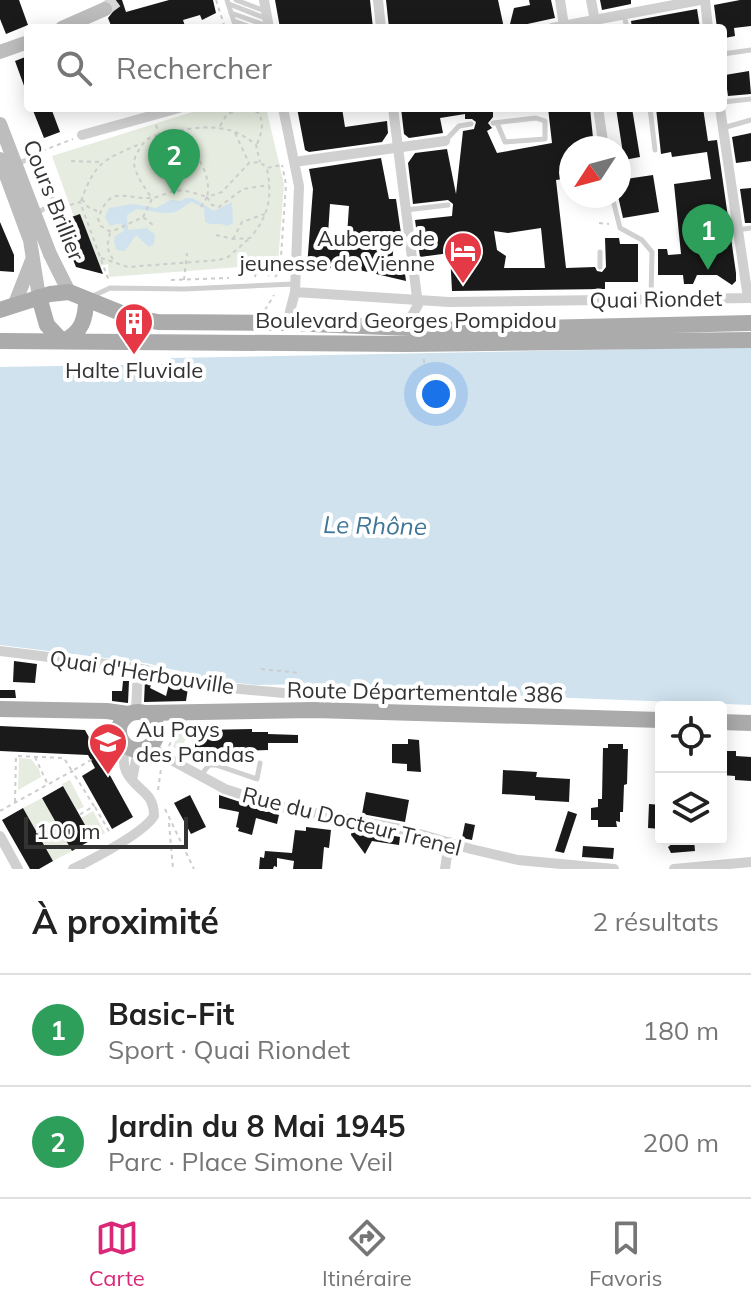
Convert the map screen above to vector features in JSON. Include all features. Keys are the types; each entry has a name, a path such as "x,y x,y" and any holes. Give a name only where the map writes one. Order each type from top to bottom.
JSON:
{"main road":[{"path":"71,24 105,9"},
{"path":"0,53 24,44"},
{"name":"Cours Brillier","path":"0,124 50,254 69,292"},
{"name":"Cours Brillier","path":"0,159 23,219 39,297"},
{"name":"Cours Brillier","path":"7,308 32,260"},
{"path":"7,308 39,297 69,292"},
{"name":"Boulevard Georges Pompidou","path":"69,292 144,320 529,330 751,323"},
{"path":"39,297 47,325 62,341 74,336 81,328 86,299"},
{"name":"Boulevard Georges Pompidou","path":"0,341 380,343 751,340"},
{"name":"Route Départementale 386","path":"0,709 137,713 330,710 655,720"},
{"path":"88,711 142,742"},
{"path":"142,742 171,720 189,712"},
{"path":"137,713 154,721 142,742 121,722 137,713"},
{"path":"727,722 751,723"}],"street":[{"path":"378,0 381,24"},
{"path":"560,0 564,24"},
{"path":"591,0 589,24 702,0 707,24"},
{"path":"82,135 164,112"},
{"path":"284,112 299,186 295,288 287,323"},
{"path":"380,343 405,328 418,310 394,112"},
{"path":"599,112 602,136"},
{"path":"721,112 749,298"},
{"path":"294,162 445,141"},
{"name":"Quai Riondet","path":"295,288 449,302 601,295 651,300 749,298"},
{"name":"Quai d'Herbouville","path":"0,651 138,668 218,687 284,693"},
{"path":"137,713 138,668"},
{"path":"73,869 147,825 159,807 132,780 124,764 142,742"},
{"name":"Rue du Docteur Trenel","path":"142,742 225,789 277,806 406,830 518,860 614,869"},
{"path":"0,836 18,869"},
{"path":"445,869 449,842"},
{"path":"674,869 751,862"}],"lane":[{"path":"236,0 265,13"},
{"path":"228,2 265,13"},
{"path":"228,2 234,24"},
{"path":"231,13 265,13"},
{"path":"624,15 626,24"},
{"path":"727,53 751,50"},
{"path":"727,102 751,99"},
{"path":"650,112 655,150"},
{"path":"536,118 545,121 545,139 505,142 495,123 536,118"},
{"path":"723,128 751,120"},
{"path":"445,141 459,126 471,124"},
{"path":"16,164 36,156 54,202 36,215"},
{"path":"406,210 448,205"},
{"path":"615,208 623,231 646,243 652,252 651,300"},
{"path":"737,230 751,228"},
{"path":"600,252 600,267"},
{"path":"86,299 110,288 295,288"},
{"path":"201,776 209,765 216,765 257,779 260,763"}],"path":[{"path":"216,0 224,24"},
{"path":"220,127 227,114 232,112"},
{"path":"101,258 128,267 228,257 250,238 267,213 271,185 256,145 263,122 259,113"},
{"path":"153,115 164,150"},
{"path":"110,288 81,200 89,179 101,163 159,135 195,127 220,127 256,145"},
{"path":"234,132 249,163"},
{"path":"36,156 82,135"},
{"path":"159,135 178,139 193,150 208,177 207,197 202,205"},
{"path":"144,142 134,158 136,171 152,199"},
{"path":"71,161 101,163"},
{"path":"111,232 101,226 98,219 114,196 124,194 152,199 178,190 207,197 222,192 249,163 260,162"},
{"path":"267,168 294,162"},
{"path":"264,323 265,309 274,295 274,277 280,271 286,184 282,165"},
{"path":"207,197 212,205 219,207 243,189 271,185"},
{"path":"111,232 143,217 152,199"},
{"path":"70,205 81,200"},
{"path":"81,200 100,212"},
{"path":"233,239 242,222 267,213"},
{"path":"143,217 154,226"},
{"path":"599,223 618,224"},
{"path":"111,232 107,247 114,262"},
{"path":"216,235 233,239 250,238"},
{"path":"184,289 187,253"},
{"path":"255,277 256,270 261,267 267,270 270,277 274,277"},
{"path":"169,280 241,278"},
{"path":"424,355 424,363"},
{"path":"261,669 301,673"},
{"path":"102,723 101,738 106,751 119,762"},
{"path":"142,742 173,737 173,724"},
{"path":"0,811 106,751"},
{"path":"15,802 16,756 64,758 110,833"},
{"path":"35,757 48,784"},
{"path":"161,765 159,807 170,820 194,869"},
{"path":"79,815 94,806"},
{"path":"170,820 168,829 173,869"}],"shaded area":[{"path":"192,112 267,112 284,184 278,264 109,277 108,264 100,266 80,215 74,217 52,156"},
{"path":"187,719 188,734 180,752 173,747 177,736 176,723"},
{"path":"19,758 31,759 41,777 18,790"},
{"path":"70,780 84,807 77,810 62,784"},
{"path":"42,798 72,851 53,861 23,808"},
{"path":"93,811 105,833 93,839 81,818"}],"water":[{"path":"193,198 214,211 232,202 233,223 227,226 205,222 204,208 192,202 171,213 137,209 127,215 128,230 147,228 155,235 154,244 149,247 136,235 125,251 117,250 115,236 124,231 121,223 110,226 105,217 109,208 133,204 156,208 171,200"},
{"name":"Le Rhône","path":"751,347 751,705 727,704 727,701 442,693 312,684 256,685 218,681 146,663 0,645 0,367 171,364 171,358"}],"building":[{"path":"0,0 19,0 28,24 6,34 0,19"},
{"path":"109,0 122,0 126,12 169,0 213,0 216,13 202,20 200,15 183,20 184,24 110,24 108,18 115,9"},
{"path":"275,0 370,0 373,24 279,24"},
{"path":"386,0 498,0 503,24 389,24"},
{"path":"529,0 551,0 555,18 510,24 514,8 530,5"},
{"path":"600,0 631,0 631,4 602,10"},
{"path":"751,0 751,26 734,28 735,36 727,38 727,24 716,24 714,5"},
{"path":"697,9 699,24 631,24 631,21"},
{"path":"24,58 24,86 15,61"},
{"path":"749,71 751,94 728,96 727,75"},
{"path":"34,112 52,112 60,132 44,138"},
{"path":"298,112 343,112 345,127 387,121 388,133 382,142 309,152 305,150"},
{"path":"401,112 493,112 488,123 492,128 487,131 497,153 552,143 548,112 590,112 593,136 559,136 559,180 556,180 566,268 595,267 602,272 606,267 605,238 619,238 620,244 638,244 638,282 605,282 605,289 452,291 450,253 420,257 415,220 452,216 453,204 448,200 413,204 408,163 415,153 447,149 456,194 463,131 474,129 476,122 465,119 465,114 440,118 443,133 409,138 404,134","holes":["541,228 545,268 504,268 506,256 497,250 494,231 508,233"]},
{"path":"617,112 633,112 640,157 631,159 631,136 620,136"},
{"path":"656,112 704,112 708,141 717,140 736,273 736,281 732,285 717,275 697,275 693,284 684,284 683,275 658,275 658,249 667,249 668,255 681,254 674,184 711,179 707,152 672,157 671,152 661,154"},
{"path":"751,133 751,161 736,163 732,137"},
{"path":"381,158 389,199 396,199 402,240 394,240 392,264 404,266 406,281 355,269 307,267 313,189 309,169","holes":["330,204 349,206 347,236 328,234"]},
{"path":"653,175 659,212 623,218 621,208 631,208 631,178"},
{"path":"751,188 751,223 745,223 740,189"},
{"path":"80,214 103,274 76,267 58,222"},
{"path":"0,222 14,255 14,272 0,271"},
{"path":"14,661 37,664 35,683 13,682"},
{"path":"145,680 152,682 150,688 166,696 169,684 188,688 186,701 144,702"},
{"path":"123,681 129,681 128,703 112,701 112,691 122,691"},
{"path":"0,690 15,690 16,698 0,698"},
{"path":"0,726 85,730 133,817 112,829 82,776 95,768 88,755 0,751"},
{"path":"252,729 252,732 298,735 298,743 268,743 268,750 236,751 224,753 224,758 195,760 195,736 202,735 202,730"},
{"path":"408,739 419,740 421,772 407,771 407,764 392,763 392,744 408,744"},
{"path":"608,744 623,744 623,749 628,749 627,784 624,785 623,812 620,812 620,822 616,821 617,827 598,827 598,820 591,820 591,808 598,807 598,799 602,799 603,748 608,748"},
{"path":"727,751 736,751 736,756 751,757 751,781 735,780 735,776 727,775"},
{"path":"503,770 537,772 536,777 570,779 569,802 502,794"},
{"path":"63,786 93,839 72,851 42,798"},
{"path":"366,792 409,800 405,822 362,814"},
{"path":"190,795 206,827 191,834 174,803"},
{"path":"219,795 279,815 277,824 256,818 252,835 238,831 239,812 219,808"},
{"path":"649,804 655,804 655,829 648,828"},
{"path":"23,808 53,861 39,869 30,869 2,820"},
{"path":"568,811 577,814 564,853 555,851"},
{"path":"465,823 475,825 472,840 462,838"},
{"path":"306,827 331,830 329,848 324,847 322,869 293,869 294,861 277,858 277,867 259,869 260,857 264,858 265,851 292,853 295,830 306,831"},
{"path":"352,828 400,837 399,845 372,841 365,854 351,835"},
{"path":"694,845 695,851 671,853 668,847"},
{"path":"583,846 614,848 613,859 582,857"}],"tunnel":[{"path":"105,9 117,0"}],"place":[{"name":"Jardin du 8 Mai 1945","path":"174,195"},
{"name":"Basic-Fit","path":"708,270"},
{"name":"Auberge de jeunesse de Vienne","path":"463,285"},
{"name":"Halte Fluviale","path":"134,356"},
{"name":"Au Pays des Pandas","path":"108,776"}]}
